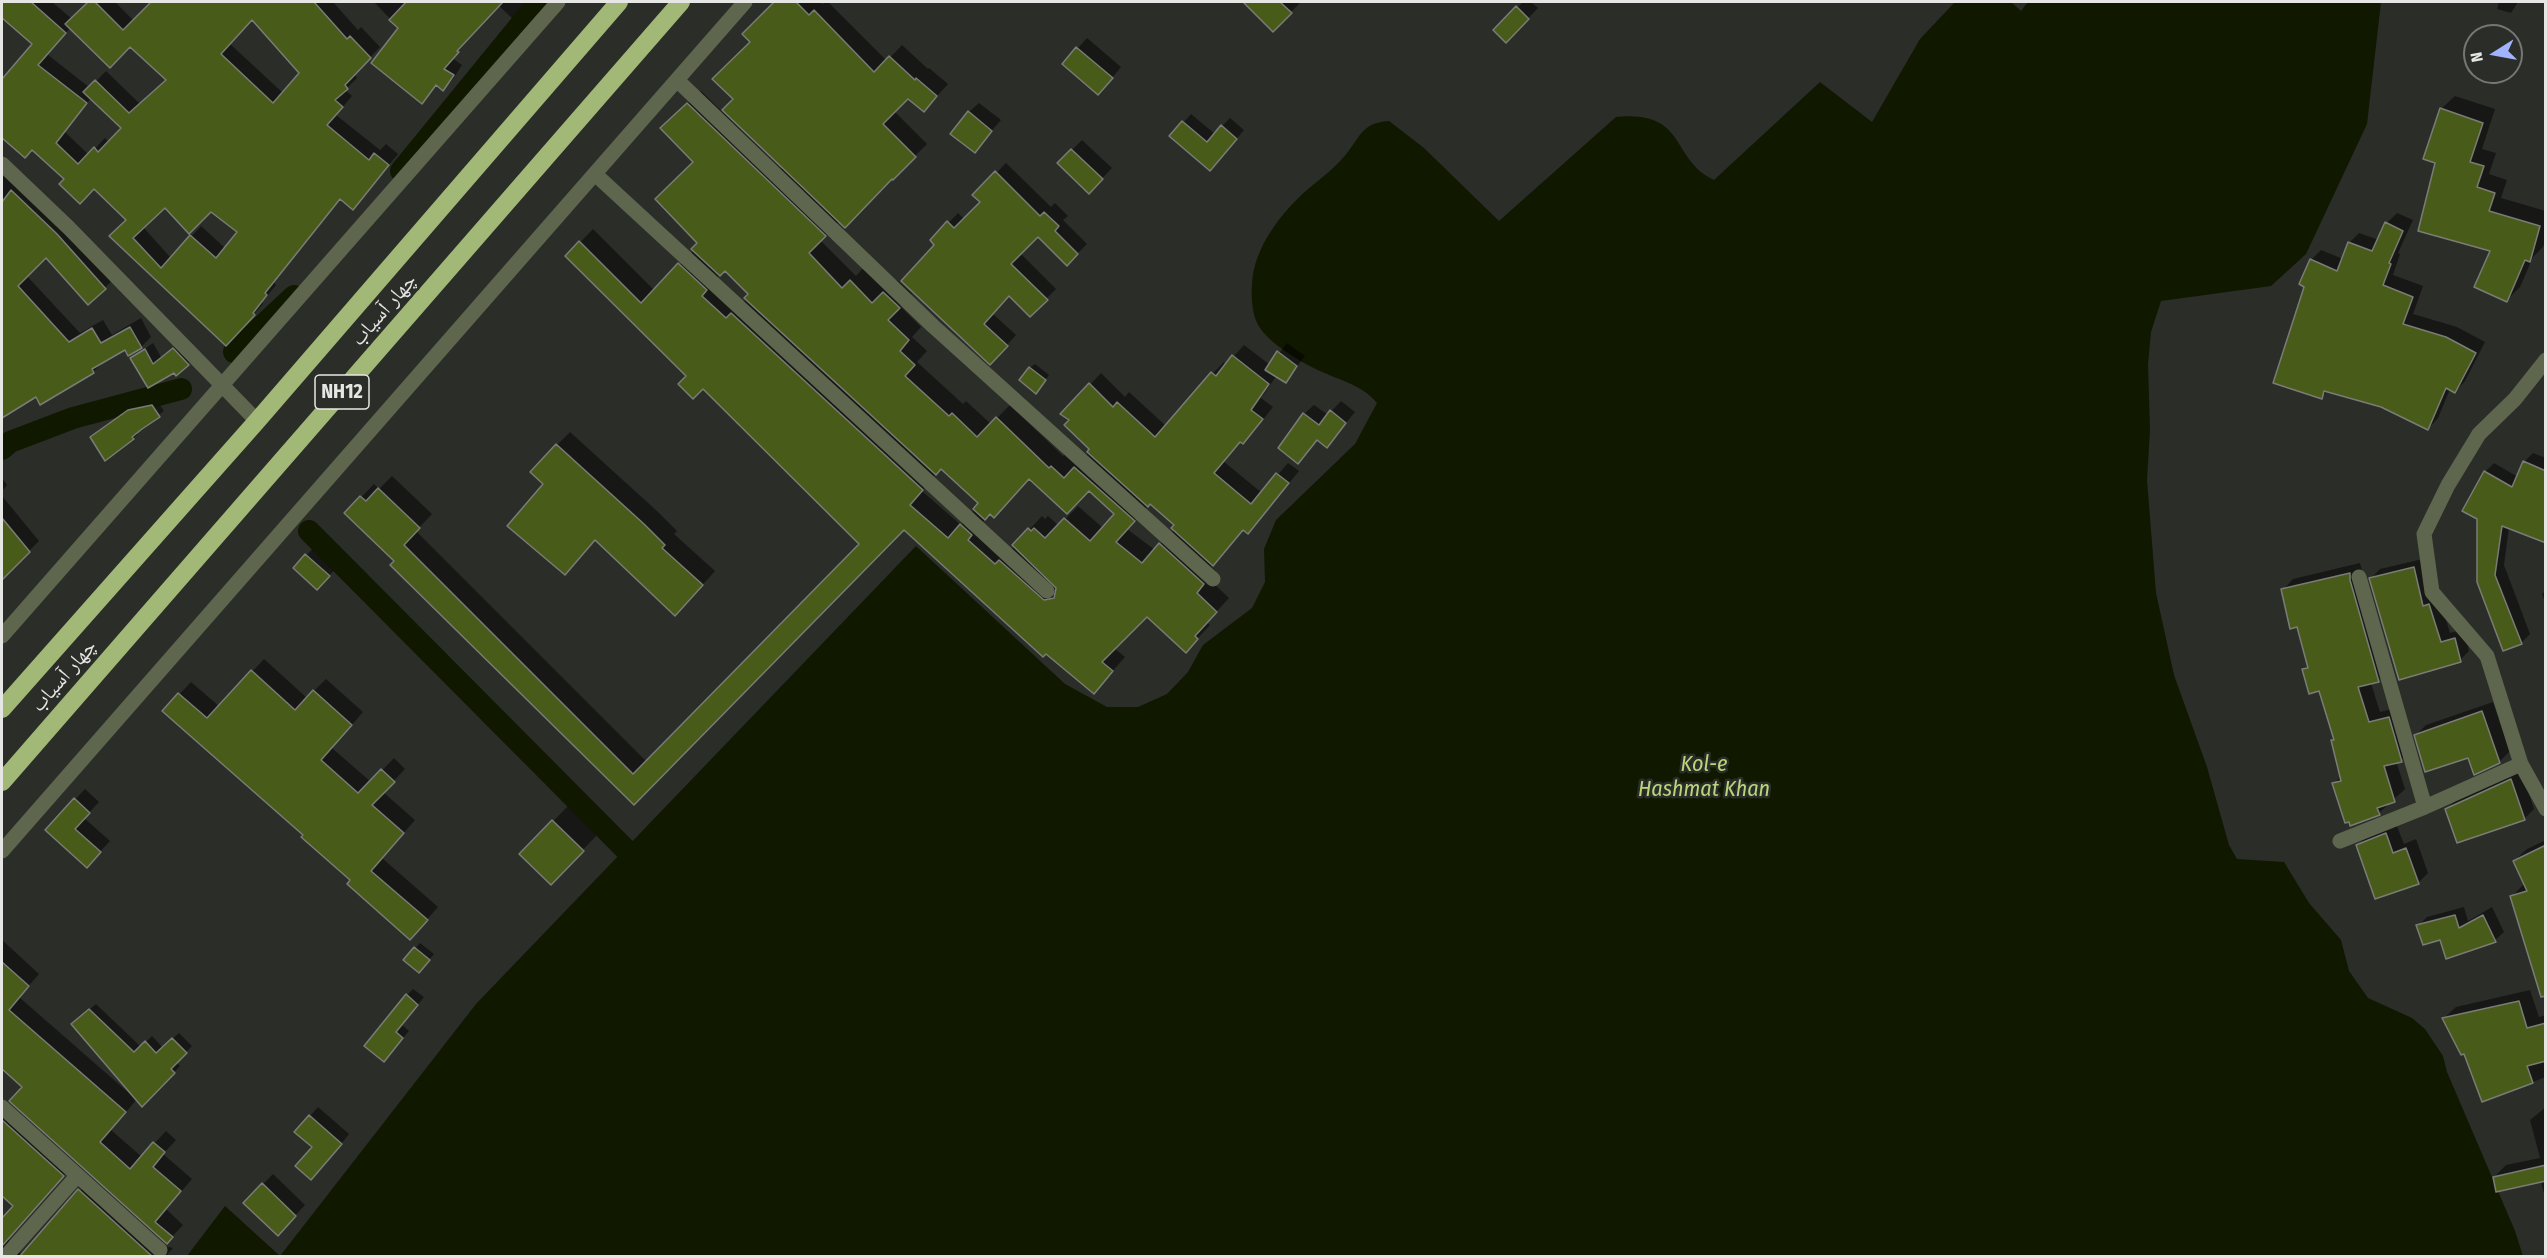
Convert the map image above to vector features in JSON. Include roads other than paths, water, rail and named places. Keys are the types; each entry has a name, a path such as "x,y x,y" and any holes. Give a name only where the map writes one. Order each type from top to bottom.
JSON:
{"highway":[{"name":"چهار آسیاب","path":"2,709 257,421 619,2"},
{"name":"چهار آسیاب","path":"6,769 681,2"}],"street":[{"path":"2,636 558,2"},
{"path":"2,851 746,2"},
{"path":"677,80 933,326 1213,579"},
{"path":"2,164 69,228 257,421"},
{"path":"595,174 1047,591"},
{"path":"2546,360 2515,399 2479,434 2448,485 2424,534 2432,592 2487,656 2521,764 2546,809"},
{"path":"2360,577 2425,807"},
{"path":"2340,841 2425,807 2521,764"},
{"path":"2,1107 160,1250"},
{"path":"6,1257 77,1176"}],"water":[{"name":"Kol-e Hashmat Khan","path":"1955,2 2011,2 2021,11 2028,2 2381,2 2367,124 2306,254 2271,286 2161,301 2151,332 2148,364 2150,430 2147,480 2156,593 2174,675 2207,767 2229,845 2237,859 2284,862 2309,903 2341,940 2349,971 2368,998 2412,1018 2425,1029 2443,1056 2447,1072 2515,1231 2523,1256 280,1256 476,1004 916,546 1065,684 1107,707 1138,707 1167,694 1188,672 1203,645 1252,608 1265,582 1264,549 1276,520 1355,444 1377,403 1372,397 1348,382 1300,361 1266,335 1257,323 1254,313 1252,284 1254,270 1263,244 1279,220 1298,198 1338,163 1361,134 1372,125 1389,121 1424,148 1499,221 1616,117 1639,117 1656,121 1676,138 1690,161 1714,180 1820,82 1872,122 1920,39"},
{"path":"225,1206 280,1256 187,1256"}],"waterway":[{"path":"401,171 539,2"},
{"path":"234,352 294,296"},
{"path":"2,449 10,442 73,418 181,389"},
{"path":"309,531 647,871"}]}
